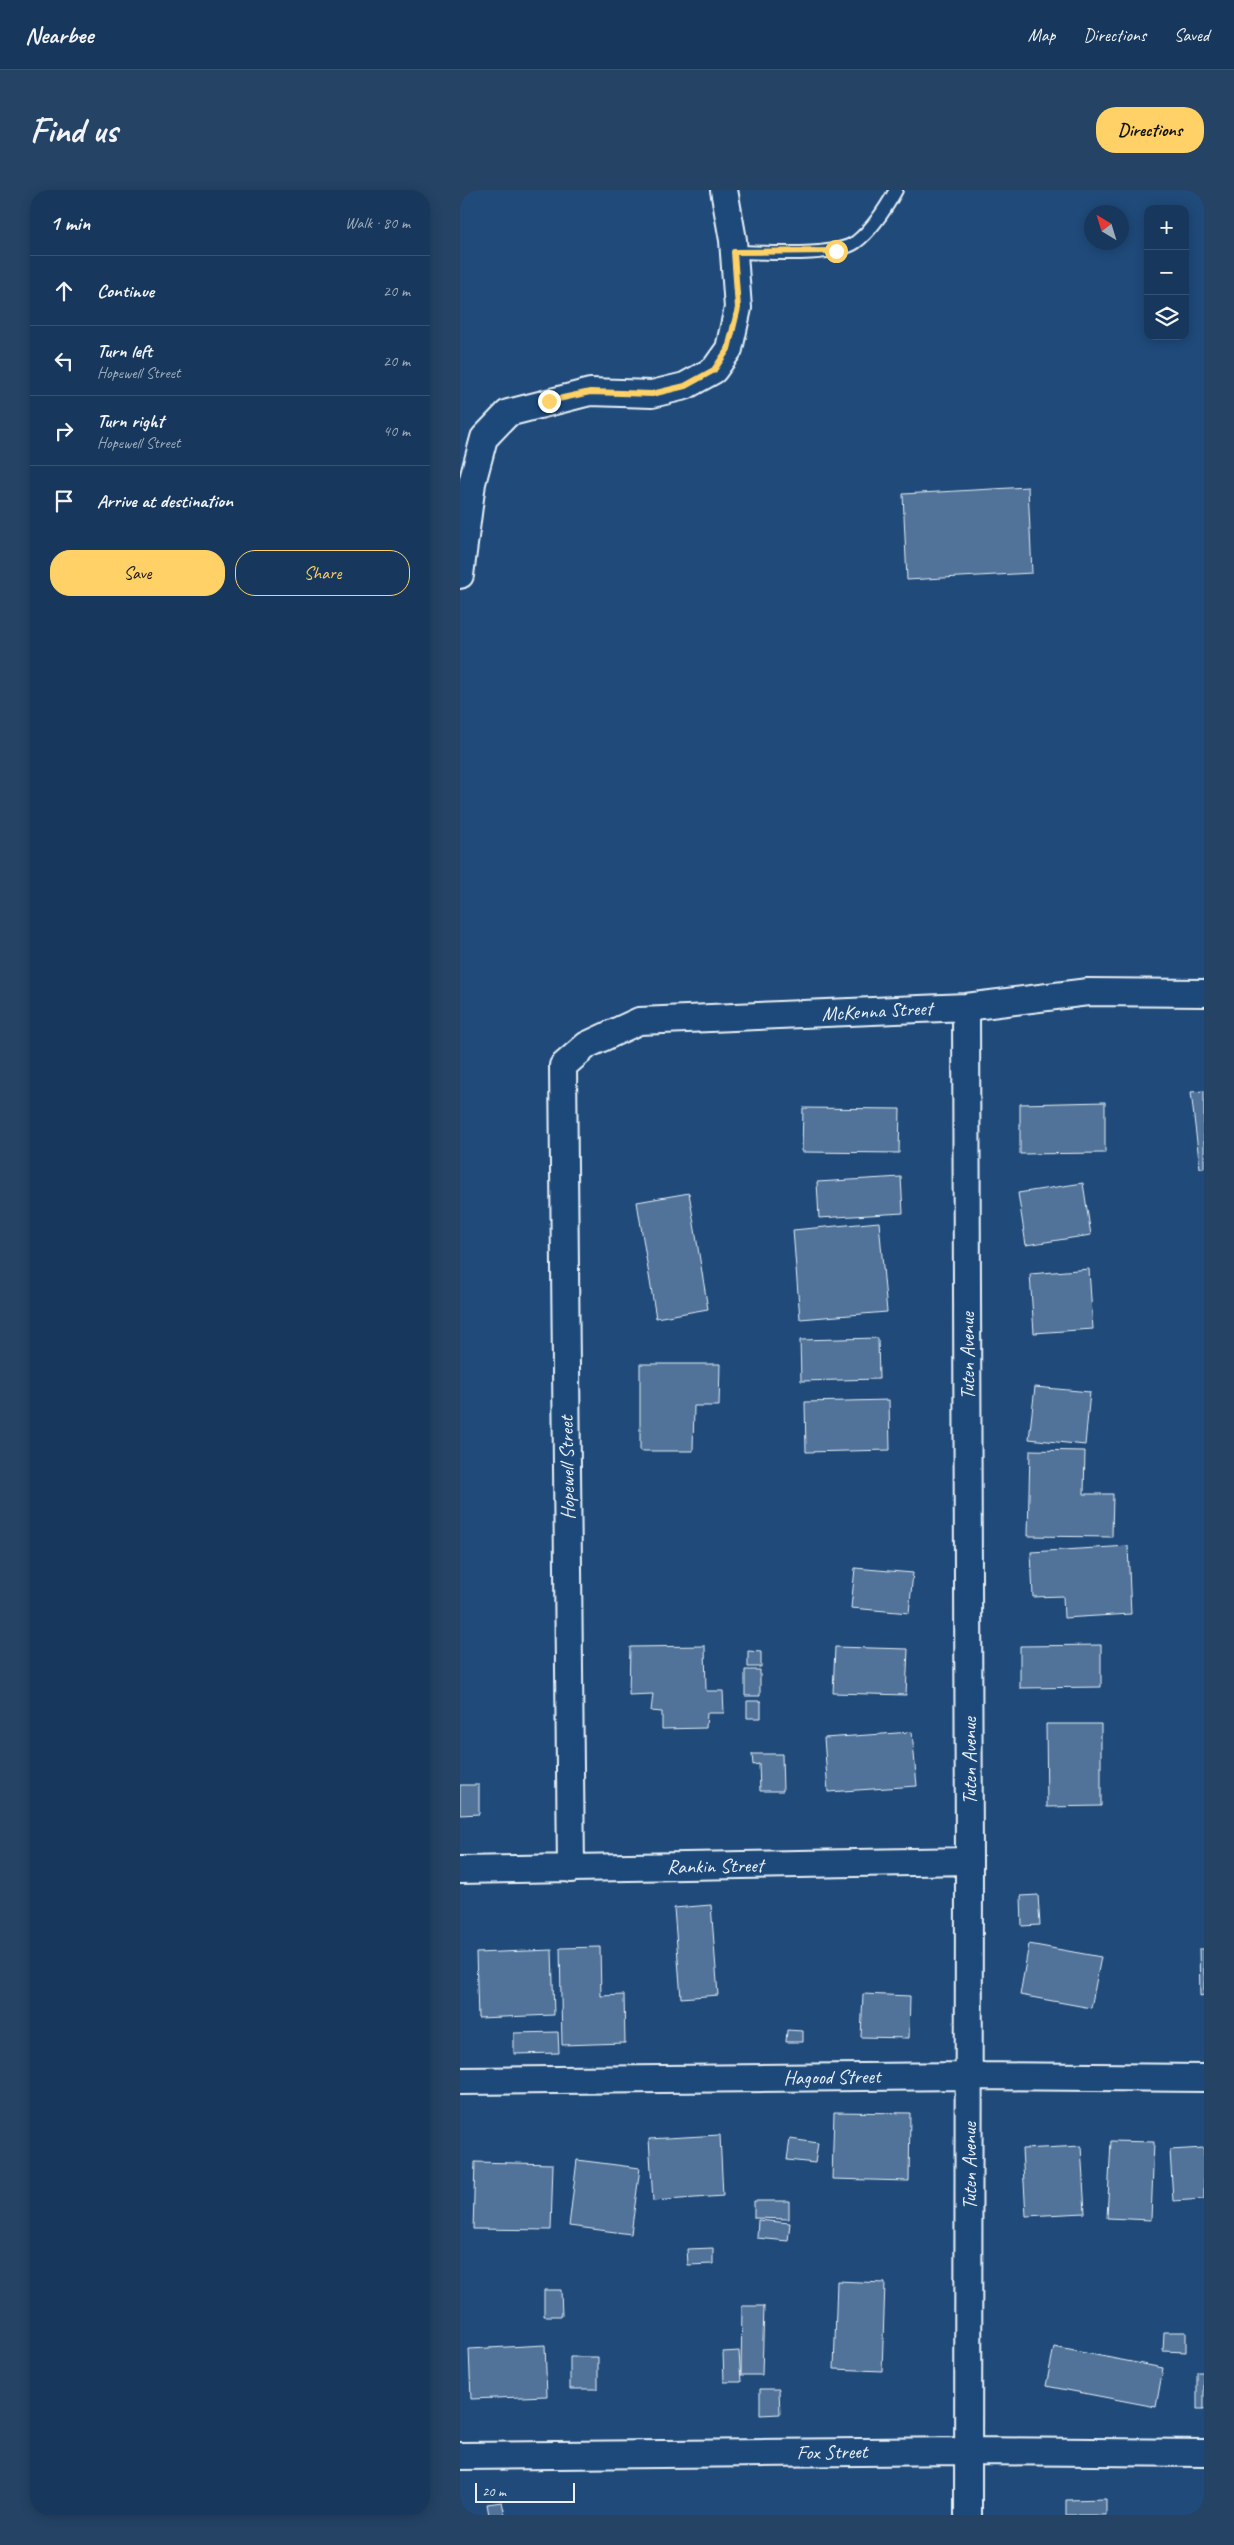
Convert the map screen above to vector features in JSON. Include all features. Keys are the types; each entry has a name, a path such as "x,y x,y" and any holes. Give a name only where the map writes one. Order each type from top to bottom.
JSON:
{"street":[{"path":"460,575 472,483 484,438 508,413 590,392 652,394 685,386 714,370 728,349 738,308 734,252 724,190"},
{"name":"McKenna Street","path":"563,1066 587,1045 639,1021 966,1007 1088,992 1204,993"},
{"name":"Tuten Avenue","path":"966,1007 969,1861 968,2515"},
{"name":"Hopewell Street","path":"563,1066 571,1869"},
{"name":"Rankin Street","path":"460,1870 969,1861"},
{"name":"Hagood Street","path":"460,2081 969,2076 1204,2078"},
{"name":"Fox Street","path":"460,2456 967,2451 1204,2453"}],"lane":[{"path":"734,252 836,251 856,242 886,210 896,190"}],"building":[{"path":"1028,487 1032,573 907,580 903,494"},
{"path":"1204,1091 1204,1168 1200,1168 1191,1092"},
{"path":"1105,1102 1105,1153 1020,1154 1020,1104"},
{"path":"803,1108 900,1109 899,1153 802,1152"},
{"path":"901,1177 903,1213 819,1218 817,1182"},
{"path":"1083,1183 1091,1235 1026,1245 1018,1193"},
{"path":"689,1193 708,1309 656,1318 637,1202"},
{"path":"879,1222 887,1312 800,1319 793,1230"},
{"path":"1089,1269 1093,1329 1034,1333 1030,1274"},
{"path":"878,1338 879,1379 801,1381 800,1340"},
{"path":"640,1364 720,1364 719,1406 694,1406 693,1451 640,1451"},
{"path":"1035,1387 1090,1392 1085,1445 1029,1439"},
{"path":"889,1400 890,1450 806,1452 805,1402"},
{"path":"1030,1450 1085,1451 1084,1494 1113,1494 1112,1537 1028,1536"},
{"path":"1128,1546 1131,1614 1064,1618 1063,1596 1033,1597 1031,1552"},
{"path":"855,1568 913,1573 909,1613 851,1608"},
{"path":"1101,1645 1101,1687 1020,1688 1020,1646"},
{"path":"705,1646 706,1691 723,1691 724,1713 707,1713 706,1728 662,1729 662,1712 651,1711 653,1694 629,1695 630,1647"},
{"path":"835,1647 908,1649 906,1695 833,1693"},
{"path":"748,1651 761,1652 761,1667 748,1667"},
{"path":"745,1670 760,1670 760,1696 745,1696"},
{"path":"747,1701 761,1701 761,1718 747,1718"},
{"path":"1046,1724 1101,1724 1101,1806 1047,1807"},
{"path":"912,1732 917,1786 828,1792 824,1738"},
{"path":"752,1754 782,1754 783,1791 760,1791 759,1764 753,1765"},
{"path":"460,1785 479,1785 479,1814 460,1815"},
{"path":"1038,1895 1040,1925 1022,1926 1021,1896"},
{"path":"711,1905 718,1995 681,1998 674,1908"},
{"path":"1029,1944 1101,1957 1091,2008 1020,1995"},
{"path":"600,1947 601,1996 624,1995 625,2043 562,2045 560,1948"},
{"path":"1199,1949 1204,1949 1204,1995 1200,1996"},
{"path":"552,1950 554,2015 478,2018 476,1953"},
{"path":"863,1994 910,1996 909,2038 861,2037"},
{"path":"787,2030 803,2031 803,2042 786,2042"},
{"path":"558,2032 559,2053 514,2054 514,2033"},
{"path":"834,2112 910,2113 909,2181 832,2179"},
{"path":"720,2135 723,2196 653,2201 649,2139"},
{"path":"790,2139 818,2143 815,2163 787,2160"},
{"path":"1111,2141 1154,2142 1151,2220 1107,2218"},
{"path":"1081,2146 1085,2213 1026,2216 1022,2149"},
{"path":"1204,2148 1204,2199 1173,2201 1170,2150"},
{"path":"577,2160 640,2168 631,2234 569,2226"},
{"path":"475,2162 553,2164 551,2230 473,2229"},
{"path":"754,2201 789,2201 789,2219 754,2218"},
{"path":"758,2220 790,2223 788,2241 757,2238"},
{"path":"713,2248 713,2264 688,2265 687,2249"},
{"path":"837,2281 885,2283 882,2371 834,2369"},
{"path":"544,2290 561,2290 562,2316 544,2316"},
{"path":"742,2306 764,2306 762,2375 741,2375"},
{"path":"1164,2332 1186,2332 1186,2352 1163,2351"},
{"path":"545,2345 547,2396 471,2399 469,2349"},
{"path":"1054,2347 1163,2368 1156,2407 1046,2386"},
{"path":"739,2351 741,2382 724,2382 723,2352"},
{"path":"570,2357 598,2357 598,2389 570,2389"},
{"path":"1197,2372 1204,2372 1204,2409 1197,2409"},
{"path":"760,2389 779,2389 780,2414 760,2415"},
{"path":"1106,2499 1106,2515 1066,2515 1066,2500"},
{"path":"502,2502 505,2515 489,2515 487,2504"}],"route":[{"path":"549,401 590,392 652,394 685,386 714,370 728,349 738,308 734,252 836,251"}]}
